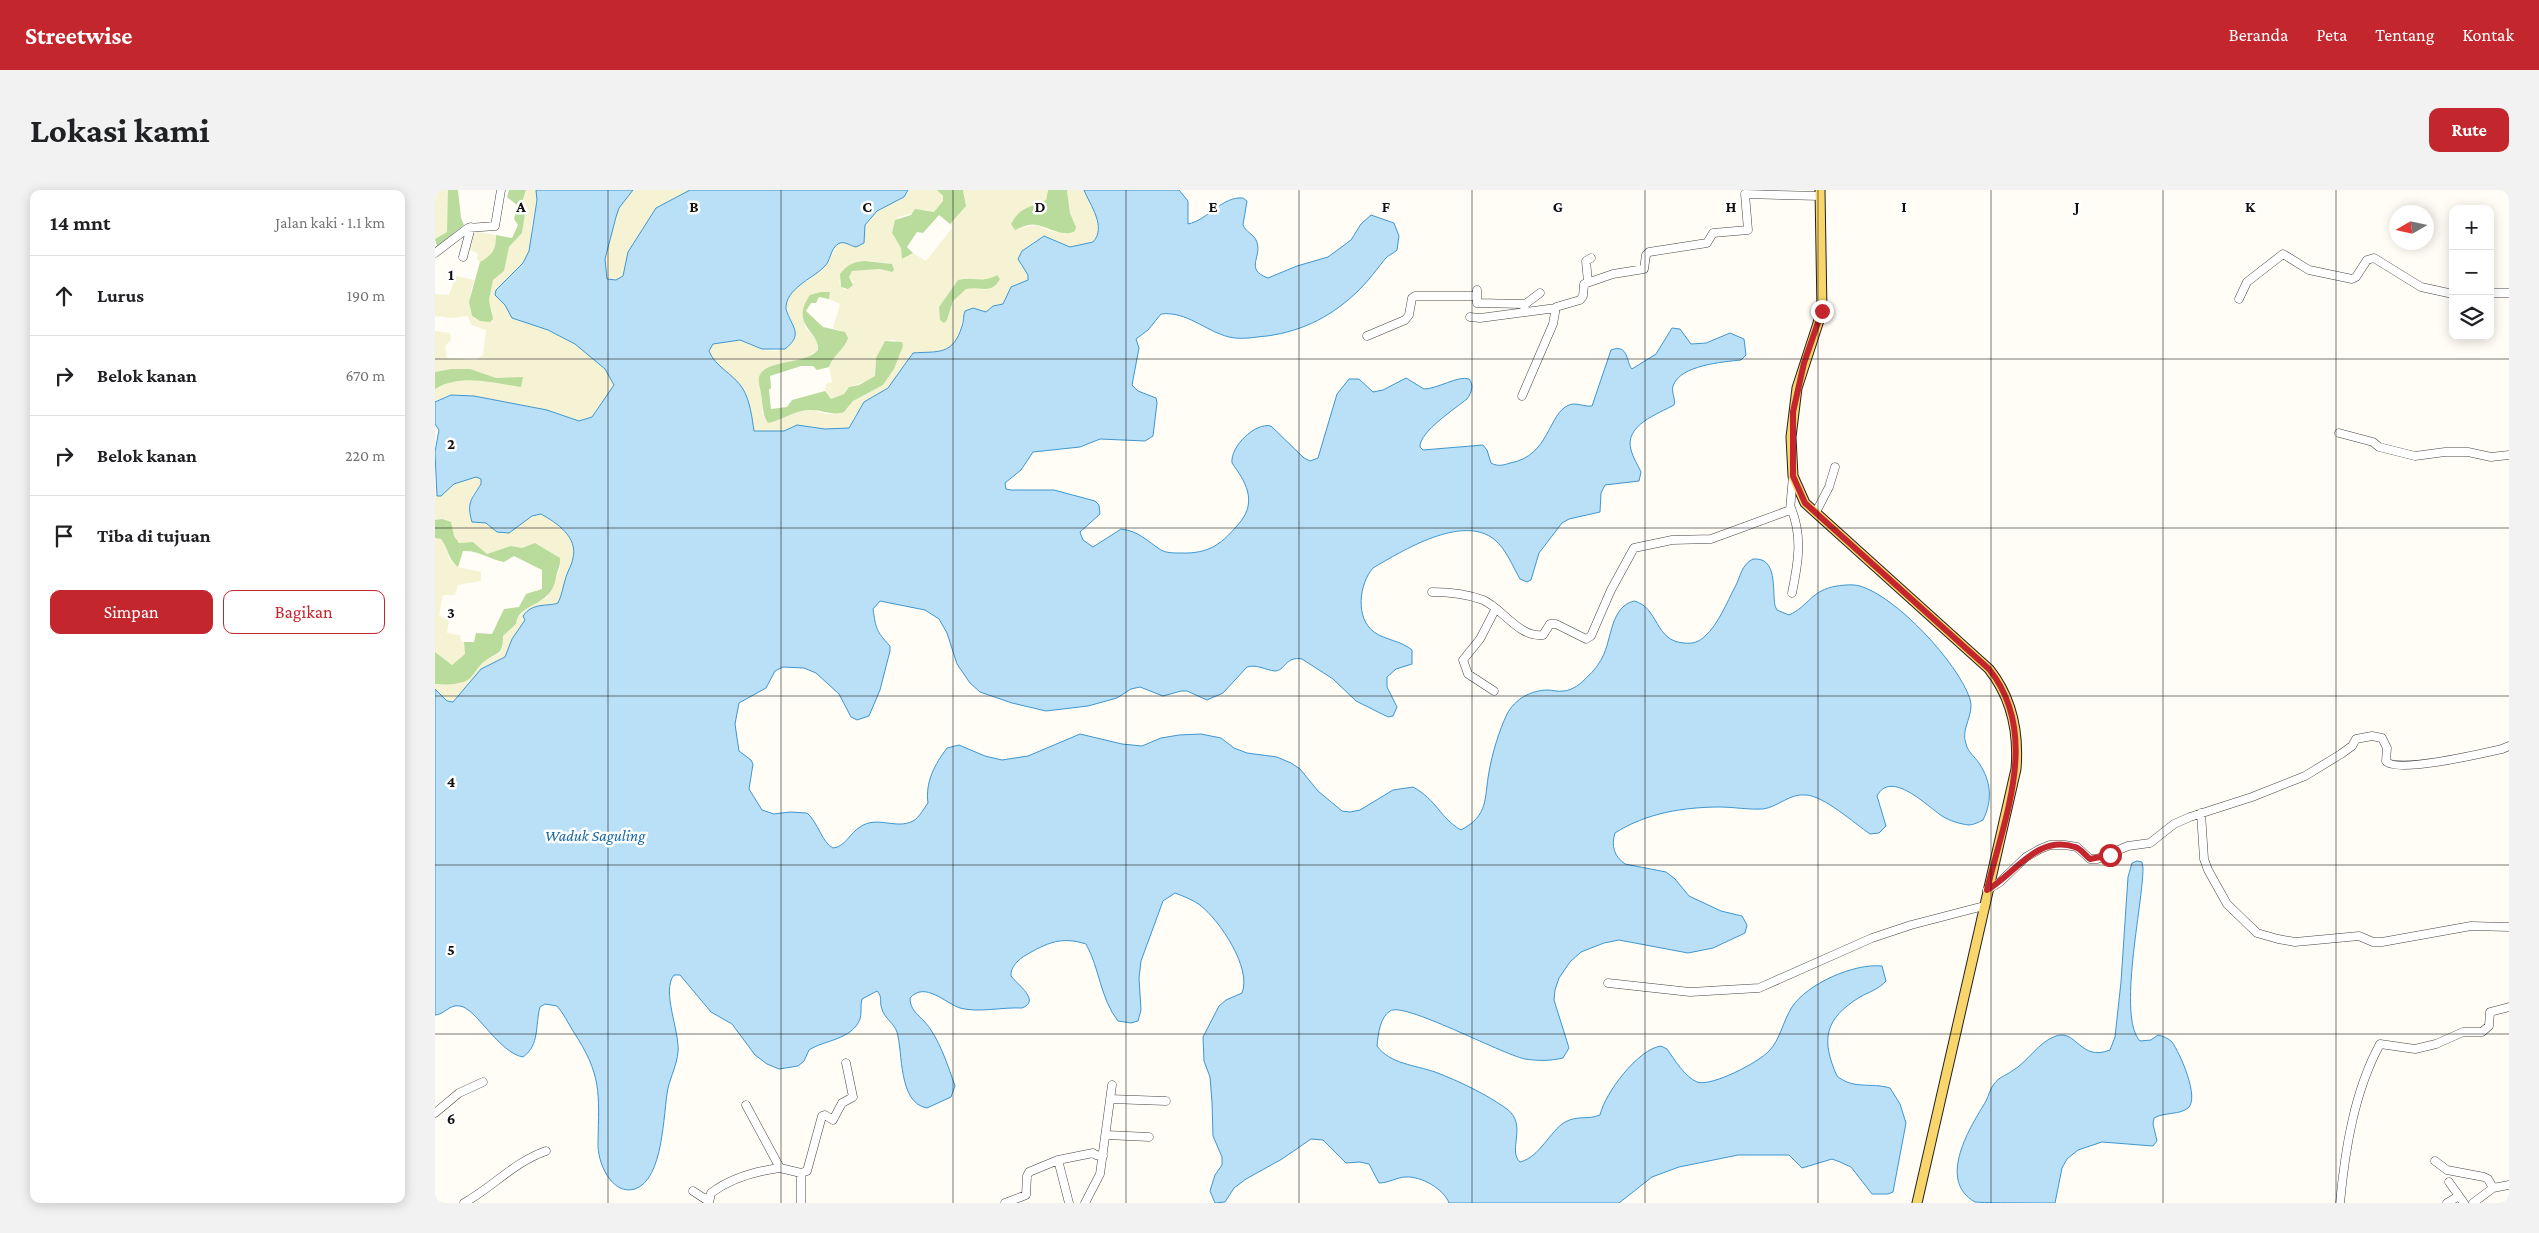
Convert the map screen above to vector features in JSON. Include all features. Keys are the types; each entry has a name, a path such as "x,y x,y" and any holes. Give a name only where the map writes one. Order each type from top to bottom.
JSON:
{"main road":[{"path":"1820,193 1823,308 1795,398 1791,437 1793,476 1805,503 1989,669 2003,689 2012,711 2016,739 2016,769 1917,1203"}],"street":[{"path":"435,253 471,227 491,227 495,225 501,190"},
{"path":"1477,296 1473,317 1525,308 1556,308 1580,300 1583,296 1583,284 1613,274 1644,269 1646,255 1649,252 1707,243 1713,233 1748,230 1745,192 1820,193"},
{"path":"463,257 471,227"},
{"path":"2239,299 2247,282 2283,254 2312,271 2340,275 2352,279 2356,277 2365,262 2374,258 2421,287 2449,293"},
{"path":"1588,282 1586,261 1591,258"},
{"path":"1525,308 1540,293"},
{"path":"2494,293 2509,293"},
{"path":"1367,336 1405,320 1409,315 1412,298 1415,296 1477,296 1525,308"},
{"path":"1522,396 1553,324 1556,308"},
{"path":"2339,433 2373,442 2379,447 2415,456 2445,452 2468,452 2491,457 2509,454"},
{"path":"1816,512 1829,487 1835,467"},
{"path":"1792,593 1800,543 1797,524 1791,508 1793,476"},
{"path":"1432,592 1446,592 1480,599 1536,635 1543,635 1548,627 1553,624 1587,639 1591,636 1611,590 1634,548 1672,540 1711,539 1791,508"},
{"path":"1494,691 1468,674 1463,660 1480,639 1495,610"},
{"path":"1987,890 2000,882 2026,857 2050,845 2077,847 2090,859 2097,859 2128,846 2150,843 2175,824 2201,813 2291,783 2320,768 2352,746 2358,738 2382,738 2387,748 2386,761 2393,766 2435,762 2509,746"},
{"path":"2201,813 2204,859 2208,870 2227,904 2257,933 2295,942 2359,936 2373,942 2381,942 2471,926 2509,927"},
{"path":"1608,983 1686,992 1749,990 1786,977 1872,938 1911,925 1984,906"},
{"path":"2340,1203 2345,1158 2357,1101 2380,1044 2415,1049 2436,1044 2463,1032 2482,1032 2489,1026 2490,1012 2509,1007"},
{"path":"693,1191 710,1200 713,1191 750,1173 780,1168 801,1173 807,1171 822,1115 833,1120 843,1103 853,1097 846,1063"},
{"path":"435,1112 459,1093 483,1082"},
{"path":"1085,1203 1100,1174 1107,1135 1112,1085"},
{"path":"1110,1099 1166,1101"},
{"path":"746,1105 780,1168"},
{"path":"1107,1135 1149,1137"},
{"path":"464,1203 493,1185 525,1159 546,1151"},
{"path":"1005,1203 1027,1194 1028,1173 1058,1160 1091,1153 1103,1156"},
{"path":"1058,1160 1069,1203"},
{"path":"2435,1161 2447,1170 2470,1173 2488,1179 2493,1188"},
{"path":"801,1173 801,1203"},
{"path":"2447,1203 2461,1199 2449,1182"},
{"path":"2473,1203 2493,1188 2509,1185"}],"shaded area":[{"path":"435,190 448,190 449,221 447,232 435,239"},
{"path":"526,190 536,190 537,200 531,227 531,247 526,259 496,290 495,295 505,305 512,318 548,330 575,344 605,369 613,380 614,385 592,417 579,421 547,410 474,396 447,396 435,402 435,331 450,333 451,340 445,346 447,358 476,360 483,355 486,330 471,325 468,316 451,318 435,316 435,294 449,295 456,276 475,280 471,290 470,310 472,316 475,319 493,314 489,300 493,280 504,271 509,247 522,233 525,214 523,199"},
{"path":"633,190 690,190 656,208 628,252 623,276 616,280 607,279 605,259 616,217 619,208"},
{"path":"908,190 937,190 943,197 943,201 934,212 925,210 898,217 892,233 901,248 903,259 913,253 926,261 953,227 950,224 965,196 963,190 1048,190 1046,200 1024,209 1011,224 1019,228 1038,225 1047,230 1066,234 1076,226 1070,213 1067,190 1084,190 1096,215 1098,234 1092,242 1070,247 1053,239 1036,240 1022,251 1020,264 1028,275 1028,280 1011,287 1003,304 993,306 987,312 973,308 965,311 956,342 945,350 931,354 913,353 900,374 888,388 868,401 855,415 849,428 825,429 811,426 792,426 784,431 754,431 750,407 741,386 712,359 709,351 713,344 740,340 762,349 776,351 792,344 796,335 786,305 792,293 811,279 831,257 838,243 843,242 852,246 865,239 865,225 877,211 900,200 907,194","holes":["865,261 889,263 892,272 880,269 852,271","852,271 849,277 853,282 845,290 841,287 839,281","997,276 985,290 975,287 966,289 955,297 947,320 939,307 958,280 966,278 984,281","830,292 829,299 840,304 833,328 845,332 846,344 831,360 829,367 832,382 826,384 825,391 831,399 844,394 849,387 872,379 875,376 875,362 885,341 894,340 903,346 894,369 883,385 853,401 847,409 839,413 826,414 813,410 799,411 782,418 762,413 770,367 803,360 818,350 817,341 805,327 804,305"]},
{"path":"477,232 496,235 496,248 491,256 480,262 477,259 478,254 469,249 474,234"},
{"path":"476,477 481,479 481,484 472,495 469,513 472,522 486,523 494,530 529,519 536,514 541,514 568,533 574,547 574,556 558,604 525,620 512,639 505,657 481,669 453,702 447,701 435,689 435,684 443,685 469,679 485,661 500,653 503,647 503,636 516,624 517,619 528,607 547,598 560,569 560,558 535,543 522,548 511,546 487,554 473,542 459,543 454,536 452,527 442,519 435,520 435,494 441,496 454,484"},
{"path":"435,538 441,539 446,546 449,559 458,567 481,572 481,581 458,585 455,595 443,595 439,615 449,621 447,633 460,635 461,641 464,642 465,654 452,665 435,652"}],"green space":[{"path":"448,190 458,190 461,218 464,225 437,246 435,239 447,232"},
{"path":"509,190 526,190 523,199 525,214 522,233 509,247 504,271 493,280 489,300 493,319 490,322 480,321 472,316 469,302 480,262 493,251 496,235 512,238 518,225 514,219 517,205 507,197"},
{"path":"937,190 963,190 966,206 950,224 939,215 923,233 917,232 907,247 913,253 902,259 901,248 892,233 895,220 911,215 915,209 934,212 943,201 943,196"},
{"path":"1048,190 1067,190 1070,213 1076,227 1075,231 1061,233 1034,225 1015,230 1011,224 1019,213 1046,200"},
{"path":"865,261 892,264 894,270 892,272 880,269 852,271 849,277 853,285 848,289 841,287 840,274 851,264"},
{"path":"997,275 1000,279 993,287 966,289 953,301 947,320 944,323 940,320 939,307 958,280 987,279"},
{"path":"830,292 829,299 819,297 816,303 811,303 806,311 823,327 845,332 848,338 829,367 817,370 813,366 801,366 770,376 771,409 787,407 792,400 825,391 831,399 844,394 849,387 859,385 875,376 876,358 885,341 902,342 903,346 894,369 883,385 853,401 844,412 832,413 806,410 768,423 764,412 759,377 762,371 769,367 804,358 818,350 815,338 804,321 803,314 804,305 810,295"},
{"path":"451,369 470,369 496,378 523,377 521,387 466,380 455,381 435,389 435,372"},
{"path":"442,519 451,522 454,536 459,543 473,542 487,554 511,546 522,548 535,543 560,558 560,561 553,588 548,595 523,611 518,617 516,624 503,636 502,647 499,652 483,663 469,679 457,683 435,684 435,652 452,665 465,654 464,642 474,642 476,633 492,634 504,609 519,607 526,594 542,589 542,570 514,556 504,562 479,553 463,551 458,567 441,539 435,538 435,520"}],"water":[{"name":"Waduk Saguling","path":"536,190 633,190 619,208 605,259 607,279 616,280 623,276 628,252 656,208 690,190 908,190 904,197 877,211 865,225 864,243 856,247 845,243 835,246 824,267 794,290 787,302 786,309 795,330 795,335 791,344 785,349 762,349 740,340 713,344 709,351 712,357 743,389 750,409 754,431 784,431 797,425 825,429 849,428 864,402 888,388 913,353 943,350 949,347 958,336 963,324 965,311 973,308 986,312 993,306 1003,304 1011,287 1028,280 1028,275 1018,259 1022,251 1044,236 1070,247 1093,242 1097,236 1098,223 1084,190 1179,190 1188,201 1188,224 1202,218 1228,201 1235,198 1243,198 1247,201 1243,225 1255,238 1258,246 1255,266 1257,271 1268,278 1297,266 1328,257 1351,240 1361,224 1371,215 1394,223 1399,236 1397,250 1386,258 1367,282 1340,307 1306,326 1281,334 1239,338 1220,334 1179,315 1161,314 1148,330 1136,339 1139,348 1132,385 1138,391 1156,398 1153,436 1145,441 1100,439 1080,447 1033,452 1021,470 1005,483 1006,489 1011,490 1054,490 1095,501 1099,505 1100,514 1080,532 1083,540 1093,547 1121,529 1138,534 1161,550 1168,552 1200,552 1215,546 1228,536 1241,521 1248,506 1249,498 1245,484 1232,463 1232,457 1239,443 1258,428 1271,426 1304,458 1310,461 1318,458 1337,394 1349,379 1359,379 1373,392 1383,390 1406,378 1424,389 1460,379 1469,379 1472,389 1467,399 1425,434 1420,447 1423,450 1483,445 1487,450 1491,463 1501,465 1523,459 1533,452 1541,444 1557,416 1569,405 1592,406 1611,350 1621,349 1624,351 1632,369 1656,354 1672,328 1680,329 1691,344 1706,343 1730,333 1744,339 1746,355 1741,360 1703,366 1684,373 1677,379 1673,386 1674,405 1637,427 1630,441 1634,459 1641,472 1639,481 1605,485 1601,493 1600,512 1569,519 1562,523 1539,553 1531,580 1527,582 1520,579 1506,553 1495,540 1482,533 1467,531 1433,538 1373,568 1368,575 1362,592 1361,601 1364,618 1374,632 1412,650 1412,664 1396,669 1387,677 1387,687 1397,707 1393,716 1388,717 1356,701 1333,679 1302,659 1289,661 1281,669 1275,671 1251,666 1247,667 1223,693 1207,700 1187,691 1163,696 1140,687 1131,689 1117,698 1088,706 1046,711 1012,703 980,692 970,683 957,664 947,633 939,619 925,610 880,601 873,609 875,621 879,633 890,646 890,651 880,690 869,716 857,720 851,717 839,694 816,673 804,668 783,667 775,671 766,688 739,703 735,724 739,751 751,760 753,764 749,789 762,810 774,814 790,812 807,813 826,842 833,848 841,845 856,830 866,824 880,822 900,824 915,820 928,803 927,795 932,774 947,748 959,745 985,756 1002,760 1028,756 1080,734 1122,744 1142,746 1161,738 1179,735 1201,734 1221,738 1234,748 1247,753 1277,757 1291,763 1300,769 1318,791 1342,811 1360,810 1393,790 1413,787 1428,798 1448,820 1461,830 1476,818 1484,806 1494,750 1510,709 1524,696 1542,690 1566,691 1583,681 1601,660 1616,617 1626,604 1634,601 1642,604 1667,636 1674,641 1690,643 1700,640 1714,626 1746,564 1753,559 1767,563 1772,575 1775,606 1777,610 1789,615 1821,591 1828,588 1846,585 1860,586 1891,603 1908,617 1940,650 1963,684 1971,705 1965,733 1966,744 1983,770 1988,784 1989,798 1983,820 1969,825 1952,821 1909,792 1891,786 1883,789 1877,796 1886,826 1879,833 1870,834 1830,805 1806,795 1795,796 1763,809 1693,808 1666,812 1639,820 1615,833 1613,842 1618,858 1625,864 1666,872 1675,879 1689,896 1721,911 1742,916 1747,925 1745,933 1713,948 1688,953 1619,940 1604,943 1581,952 1570,962 1559,978 1555,990 1554,1000 1569,1048 1563,1058 1553,1060 1525,1059 1432,1020 1399,1010 1390,1011 1384,1017 1380,1027 1377,1046 1389,1057 1453,1079 1507,1109 1513,1115 1516,1122 1515,1151 1520,1162 1539,1150 1559,1126 1565,1122 1600,1115 1608,1095 1615,1084 1633,1063 1652,1049 1661,1046 1667,1049 1676,1063 1693,1080 1704,1083 1713,1081 1735,1073 1764,1056 1773,1047 1792,1007 1808,990 1845,972 1858,968 1882,966 1886,981 1848,1005 1839,1014 1829,1031 1828,1041 1829,1052 1837,1076 1850,1083 1890,1088 1900,1104 1906,1123 1893,1192 1888,1194 1872,1194 1851,1167 1832,1159 1802,1168 1789,1155 1738,1155 1679,1167 1652,1177 1619,1203 1449,1203 1437,1188 1425,1181 1412,1177 1403,1177 1379,1183 1369,1164 1360,1162 1346,1163 1323,1140 1311,1139 1282,1159 1246,1179 1234,1188 1225,1202 1215,1203 1210,1191 1215,1175 1222,1165 1222,1157 1213,1136 1210,1077 1204,1061 1203,1037 1219,1006 1226,1000 1242,993 1244,983 1238,958 1225,933 1200,905 1175,893 1163,901 1141,961 1139,978 1141,1010 1138,1021 1131,1023 1118,1021 1107,1003 1086,944 1069,941 1055,942 1041,947 1023,957 1013,966 1011,976 1029,997 1027,1005 1022,1008 982,1010 960,1008 928,992 916,993 910,998 916,1014 924,1021 939,1043 955,1086 951,1097 927,1108 918,1104 911,1097 906,1087 897,1032 883,1012 880,995 877,991 862,999 860,1019 851,1031 837,1039 809,1050 804,1061 798,1066 779,1069 767,1064 755,1055 732,1024 711,1012 680,975 674,975 669,991 678,1052 668,1088 657,1159 652,1173 645,1183 635,1189 626,1190 612,1182 603,1167 598,1150 599,1110 594,1072 582,1046 557,1006 545,1004 540,1007 535,1041 523,1057 505,1048 473,1014 460,1006 450,1008 435,1015 435,689 447,701 453,702 481,669 505,657 512,639 525,620 523,616 535,607 558,603 574,550 565,532 541,514 532,516 509,533 497,532 486,523 472,522 470,505 481,484 481,479 476,477 454,484 441,496 437,496 435,452 439,430 435,424 435,402 451,395 474,396 547,410 579,421 592,417 614,385 605,369 575,344 548,330 512,318 505,305 495,295 496,290 523,263 529,251 537,200"},
{"path":"2142,862 2143,868 2131,985 2131,1009 2134,1028 2140,1041 2151,1040 2158,1035 2172,1042 2187,1075 2192,1095 2191,1103 2185,1110 2154,1118 2153,1124 2157,1141 2153,1146 2102,1142 2078,1150 2067,1159 2062,1168 2055,1203 1975,1202 1964,1192 1958,1180 1957,1167 1960,1153 1972,1124 1996,1082 2018,1067 2044,1043 2056,1036 2063,1035 2069,1037 2092,1052 2100,1053 2110,1050 2115,1037 2121,982 2128,877 2132,863"}],"route":[{"path":"1822,311 1804,363 1795,398 1791,437 1793,476 1805,503 1989,669 2003,689 2012,711 2016,739 2016,769 1987,890 2013,871 2026,857 2050,845 2077,847 2090,859 2110,855"}]}
